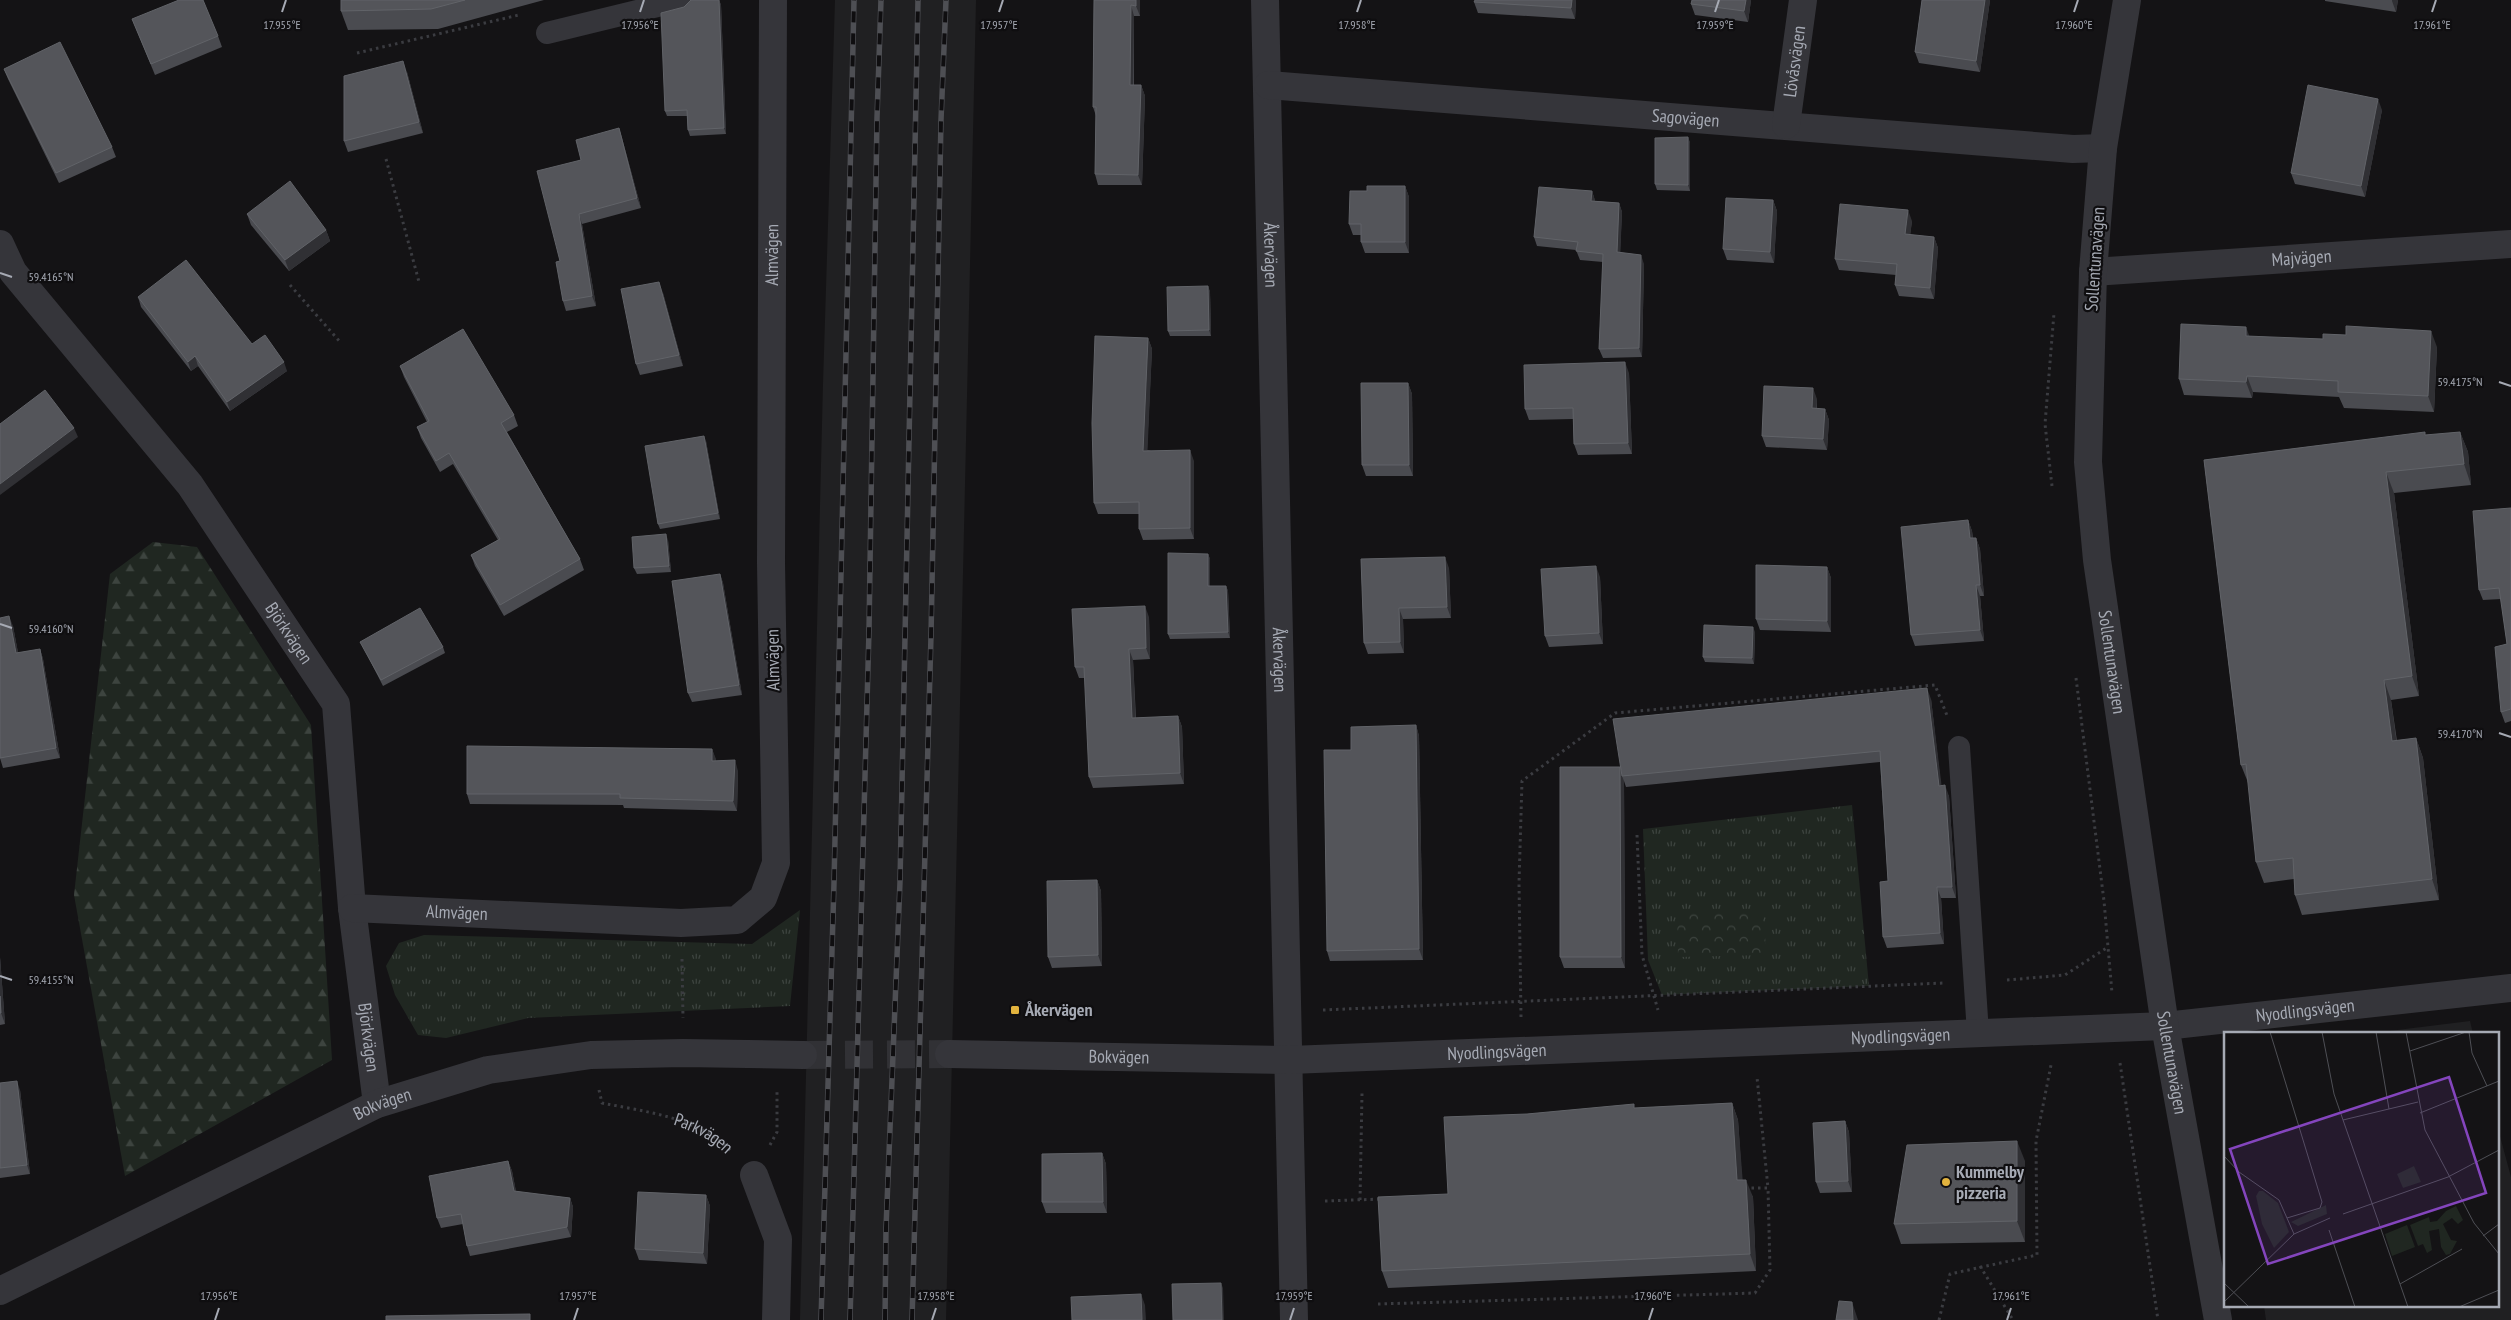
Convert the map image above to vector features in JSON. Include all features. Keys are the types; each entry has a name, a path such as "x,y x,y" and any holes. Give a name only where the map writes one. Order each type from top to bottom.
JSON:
{"street":[{"name":"Almvägen","path":"352,908 681,923 737,920 763,898 776,863 771,563 773,0"},
{"name":"Åkervägen","path":"1265,0 1290,1060 1294,1320"},
{"name":"Lövåsvägen","path":"1786,125 1803,0"},
{"name":"Sollentunavägen","path":"2126,0 2103,148 2093,272 2088,462 2097,560 2165,1026 2218,1320"},
{"name":"Sagovägen","path":"1268,85 2073,148 2103,148"},
{"name":"Björkvägen","path":"0,244 13,272 190,485 336,704 352,908 377,1104"},
{"name":"Majvägen","path":"2093,272 2511,244"},
{"name":"Nyodlingsvägen","path":"1290,1060 2165,1026 2511,988"},
{"name":"Bokvägen","path":"0,1291 377,1104 488,1070 591,1055 683,1053 790,1055"},
{"name":"Bokvägen","path":"949,1054 1290,1060"},
{"path":"754,1175 778,1239 776,1320"}],"lane":[{"path":"547,33 682,0"},
{"path":"1959,747 1978,1033"}],"path":[{"path":"357,53 525,14"},
{"path":"386,159 419,282"},
{"path":"290,285 341,343"},
{"path":"1521,1051 1519,883 1522,781 1615,713 1935,684 1959,747"},
{"path":"1637,835 1642,955 1668,1045"},
{"path":"681,923 683,1053"},
{"path":"1318,1010 1975,982 2064,975 2108,947"},
{"path":"1939,1320 1950,1274 2037,1255 2036,1141 2058,1030"},
{"name":"Parkvägen","path":"591,1055 602,1103 670,1117 720,1140 754,1175"},
{"path":"754,1175 777,1132 790,1055"},
{"path":"1360,1200 1363,1057"},
{"path":"1378,1304 1755,1293 1770,1270 1768,1188 1760,1111"},
{"path":"1738,1188 1768,1188"},
{"path":"1292,1202 1390,1199"},
{"path":"1980,1266 2013,1320"}],"shaded area":[{"path":"835,0 976,0 946,1320 800,1320 823,384"},
{"path":"2470,1021 2473,1032 2381,1032"},
{"path":"2498,1129 2511,1177 2511,1320 2266,1320 2264,1308 2498,1308"}],"green space":[{"path":"153,542 197,547 311,725 332,1060 125,1176 74,895 110,574"},
{"path":"1852,805 1869,986 1662,995 1648,960 1643,829"},
{"path":"1762,909 1767,955 1678,957 1677,911"},
{"path":"800,910 790,1006 528,1018 446,1038 418,1035 395,995 386,966 399,943 424,935 752,944"}],"building":[{"path":"179,0 203,0 218,36 151,64 132,19"},
{"path":"341,0 465,0 431,9 341,11"},
{"path":"691,0 719,0 724,128 688,130 687,110 665,111 661,13 684,7"},
{"path":"1094,0 1136,0 1136,6 1131,5 1130,85 1141,85 1138,175 1095,174 1096,107 1093,107"},
{"path":"1475,0 1572,0 1571,8 1474,2"},
{"path":"1692,0 1746,0 1744,11 1691,4"},
{"path":"1922,0 1985,0 1976,61 1915,52"},
{"path":"60,42 112,147 56,173 4,69"},
{"path":"403,61 419,122 344,141 344,76"},
{"path":"2308,85 2378,99 2361,186 2291,173"},
{"path":"619,128 637,198 579,214 592,296 563,301 556,262 560,261 537,171 581,160 576,140"},
{"path":"1688,137 1688,185 1655,184 1655,138"},
{"path":"290,181 326,230 285,260 247,214"},
{"path":"1367,186 1405,186 1405,242 1361,242 1361,224 1349,224 1350,191 1367,191"},
{"path":"1539,187 1592,191 1591,201 1619,203 1617,252 1641,255 1639,348 1599,349 1603,254 1576,251 1578,242 1534,237"},
{"path":"1726,198 1773,200 1770,252 1723,249"},
{"path":"1840,204 1908,210 1905,234 1934,237 1930,288 1895,285 1897,264 1835,259"},
{"path":"186,260 252,344 265,335 284,362 227,402 195,356 188,362 138,297"},
{"path":"659,282 679,355 636,364 621,289"},
{"path":"1208,286 1209,330 1168,331 1167,287"},
{"path":"2181,324 2246,327 2246,336 2323,339 2323,334 2346,335 2346,326 2431,331 2428,396 2338,392 2338,381 2247,376 2246,382 2179,379"},
{"path":"463,329 514,415 501,423 580,559 500,605 471,555 500,539 449,453 436,461 417,427 429,421 400,366"},
{"path":"1095,336 1148,338 1143,451 1190,450 1190,528 1139,529 1139,502 1094,503 1092,423"},
{"path":"1625,362 1628,443 1574,444 1573,408 1525,409 1524,365"},
{"path":"1361,383 1408,383 1409,465 1362,465"},
{"path":"1764,386 1813,388 1812,408 1825,409 1823,439 1762,436"},
{"path":"45,390 74,428 0,484 0,424"},
{"path":"2425,432 2425,435 2460,432 2464,464 2386,472 2412,676 2384,680 2392,741 2416,738 2432,879 2295,895 2293,858 2256,862 2246,764 2241,765 2204,460"},
{"path":"704,436 718,513 658,524 645,446"},
{"path":"2511,508 2511,709 2501,712 2495,647 2507,644 2499,588 2479,590 2473,511"},
{"path":"1968,520 1970,538 1976,538 1980,585 1976,585 1980,630 1911,635 1901,527"},
{"path":"666,534 669,566 634,568 632,537"},
{"path":"1168,553 1208,554 1208,586 1226,586 1228,632 1168,634"},
{"path":"1445,557 1447,607 1399,608 1400,642 1364,643 1361,559"},
{"path":"1756,565 1827,567 1827,621 1756,619"},
{"path":"1596,566 1599,633 1545,636 1541,569"},
{"path":"720,574 739,685 688,693 672,581"},
{"path":"1145,606 1146,648 1129,649 1132,718 1178,716 1180,773 1089,777 1084,667 1075,667 1072,609"},
{"path":"420,608 443,647 381,680 360,642"},
{"path":"9,616 16,653 40,649 56,748 0,758 0,618"},
{"path":"1704,625 1753,627 1752,658 1703,657"},
{"path":"1927,688 1939,786 1945,785 1952,887 1937,887 1940,933 1883,937 1880,882 1888,881 1880,751 1622,776 1613,719"},
{"path":"1416,725 1419,949 1327,951 1324,750 1351,750 1351,727"},
{"path":"467,746 712,749 712,761 735,760 733,801 620,798 620,794 467,794"},
{"path":"1560,767 1620,767 1621,957 1560,957"},
{"path":"1097,880 1098,955 1048,957 1047,881"},
{"path":"17,1081 27,1165 0,1168 0,1083"},
{"path":"1732,1103 1737,1180 1746,1180 1750,1254 1382,1271 1378,1197 1448,1194 1444,1117 1527,1114 1634,1104 1634,1108"},
{"path":"1845,1121 1848,1181 1816,1182 1813,1123"},
{"path":"2017,1141 2017,1221 1894,1224 1907,1145"},
{"path":"1102,1153 1103,1202 1042,1202 1042,1154"},
{"path":"508,1161 514,1191 570,1198 567,1227 467,1246 461,1214 437,1218 429,1176"},
{"path":"638,1192 706,1195 703,1253 635,1249"},
{"path":"1221,1283 1222,1320 1173,1320 1172,1284"},
{"path":"1141,1294 1142,1320 1072,1320 1071,1297"},
{"path":"1839,1301 1852,1302 1853,1320 1836,1320"},
{"path":"530,1314 530,1320 386,1320 386,1316"}],"tunnel":[{"path":"803,1055 949,1054"}],"railway":[{"path":"821,1320 834,883 854,0"},
{"path":"850,1320 869,631 877,118 881,0"},
{"path":"885,1320 886,1228 900,882 918,0"},
{"path":"912,1320 931,636 941,120 946,0"}],"place":[{"name":"Åkervägen","path":"1015,1010"},
{"name":"Kummelby pizzeria","path":"1946,1182"}]}
